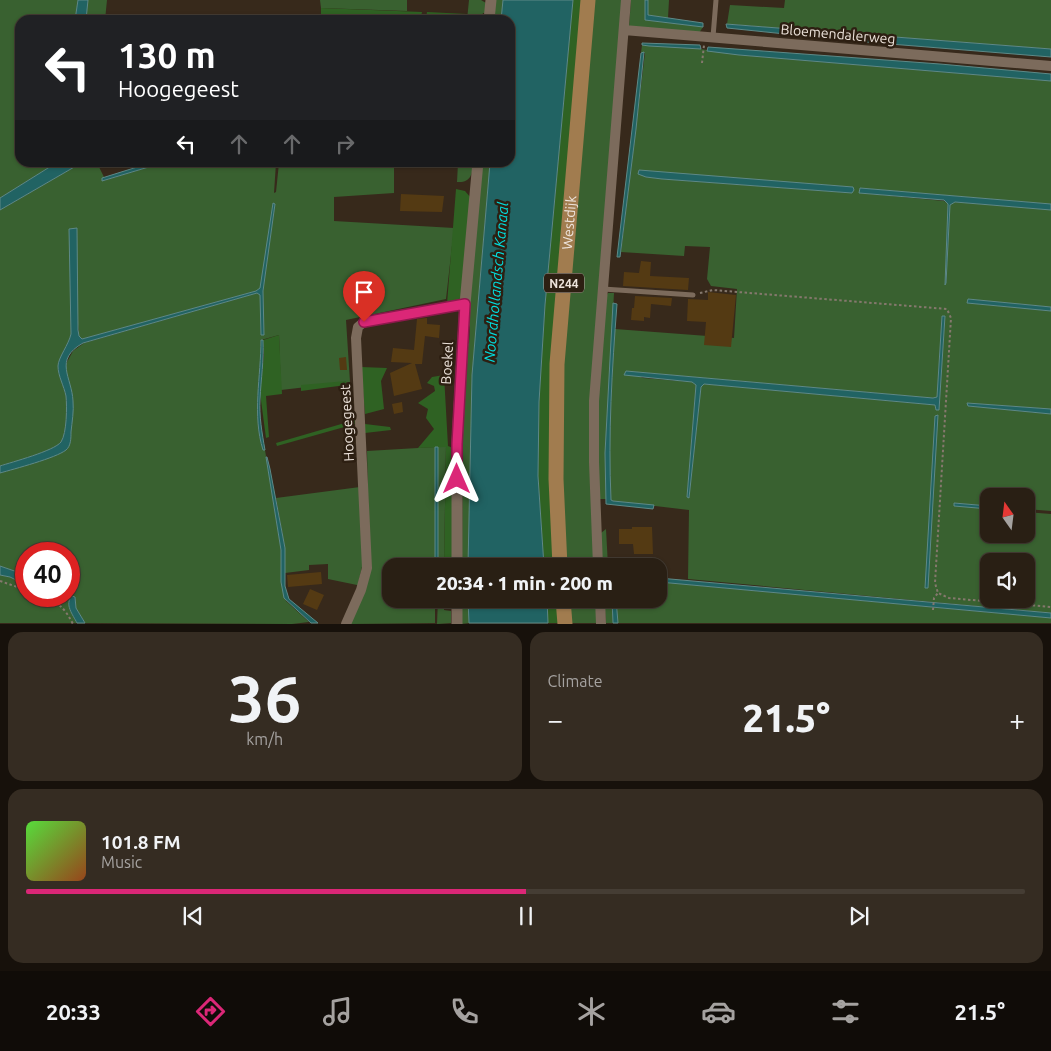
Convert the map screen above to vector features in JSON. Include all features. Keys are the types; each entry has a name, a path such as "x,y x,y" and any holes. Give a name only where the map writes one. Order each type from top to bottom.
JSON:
{"main road":[{"name":"Westdijk","path":"560,558 556,479 557,364 588,0"},
{"path":"564,608 565,624"}],"street":[{"path":"490,15 491,0"},
{"path":"598,558 594,401 626,0"},
{"name":"Bloemendalerweg","path":"624,30 1051,66"},
{"name":"Boekel","path":"457,558 457,444 465,304 478,167"},
{"name":"Hoogegeest","path":"346,624 361,590 366,574 367,560 356,338 358,327 364,322 465,304"},
{"path":"457,608 457,624"},
{"path":"600,608 601,624"}],"lane":[{"path":"709,37 716,0"},
{"path":"603,290 693,295"}],"path":[{"path":"702,62 709,37"},
{"path":"693,295 713,290 947,309 951,318 934,583 938,593 949,598 1051,607"},
{"path":"0,581 15,586"},
{"path":"933,610 934,598 938,593"},
{"path":"62,607 73,624"}],"green space":[{"path":"0,0 78,0 76,15 15,15 15,167 50,167 0,198"},
{"path":"88,0 107,0 106,15 86,15"},
{"path":"320,0 407,0 407,11 321,8"},
{"path":"469,0 481,0 486,3 486,13 482,15 468,15"},
{"path":"495,0 503,0 502,15 494,15"},
{"path":"573,0 583,0 571,142 556,558 543,558 538,476 539,402 545,305"},
{"path":"593,0 622,0 597,317 595,558 565,558 560,410"},
{"path":"631,0 645,0 645,20 703,27 699,33 629,26"},
{"path":"648,0 669,0 668,18 648,15"},
{"path":"785,0 1051,0 1051,49 727,24 730,5 784,8"},
{"path":"321,8 422,12 421,15 321,15"},
{"path":"427,12 467,14 467,15 426,15"},
{"path":"642,45 1051,81 1051,204 860,188 859,190 860,193 944,201 948,204 945,284 950,205 955,202 1051,210 1051,307 968,299 967,303 1051,311 1051,409 967,403 968,406 1051,414 1051,511 1035,510 1035,488 980,488 980,505 954,503 954,505 980,508 980,543 1035,543 1035,513 1051,514 1051,613 998,608 1035,608 1035,553 980,553 980,606 688,579 689,510 611,500 610,414 615,329 734,338 737,289 711,286 707,279 710,247 685,246 684,256 621,252 645,53 641,53","holes":["638,171 853,187 852,193 662,179 646,177","942,316 945,316 939,410 936,410 935,405 704,384 701,387 689,498 687,497 696,385 692,382 643,378 626,371 933,398 937,397"]},
{"path":"74,167 99,167 104,177 102,178 103,181 149,167 276,167 274,193 276,192 279,167 394,167 394,193 334,197 334,221 454,228 446,299 346,320 350,382 281,390 279,335 261,340 258,424 263,450 265,450 281,550 281,582 286,601 309,622 292,624 85,623 76,607 80,607 80,542 15,542 15,571 0,566 0,473 62,452 70,444 73,401 65,368 73,351 84,343 257,293 260,295 261,335 264,335 263,291 275,204 273,204 261,288 256,291 82,339 79,336 70,229 71,334 58,366 66,400 63,438 61,442 50,449 0,466 0,210"},
{"path":"458,167 473,167 468,179 457,182"},
{"path":"482,167 490,167 472,375 468,558 462,558 463,420 467,344 469,343 470,327 468,323"},
{"path":"456,189 465,191 471,198 462,297 459,301 447,304"},
{"path":"608,293 614,293 605,453 606,499 598,499 599,374 606,297"},
{"path":"279,335 282,394 266,396 269,437 266,438 260,393 264,355 263,340"},
{"path":"361,367 387,368 381,381 384,409 365,414"},
{"path":"444,375 448,446 453,448 453,558 444,558 446,447 418,448 434,429 426,418 428,409 418,403 435,391 434,386 427,383 432,377"},
{"path":"346,381 346,385 301,391 301,385"},
{"path":"355,420 355,424 277,446 276,443"},
{"path":"365,424 390,427 391,430 365,433"},
{"path":"446,446 444,558 438,558 438,447"},
{"path":"435,447 435,558 382,558 382,608 435,608 435,623 349,624 369,536 367,451"},
{"path":"360,487 364,569 361,584 357,585 328,579 328,564 309,565 309,570 285,573 285,548 276,498"},
{"path":"606,529 608,558 602,558 601,533"},
{"path":"0,575 15,580 15,607 69,607 77,623 0,623"},
{"path":"667,583 1051,618 1051,623 618,623 617,608 667,608"},
{"path":"438,608 451,611 451,623 437,624"},
{"path":"461,608 468,608 469,623 461,624"},
{"path":"547,608 559,608 560,623 548,623"},
{"path":"568,608 596,608 597,623 569,623"},
{"path":"605,608 612,608 613,623 606,623"}],"water":[{"path":"78,0 88,0 86,15 76,15"},
{"name":"Noordhollandsch Kanaal","path":"503,0 573,0 545,305 539,402 538,476 543,558 468,558 472,375 490,167 515,167 515,15 502,15"},
{"path":"645,0 648,0 648,15 703,23 703,27 645,20"},
{"path":"726,24 1051,49 1051,57 853,41 727,28"},
{"path":"642,43 700,45 701,49 649,46 642,45"},
{"path":"708,47 1051,74 1051,81 739,55 707,51"},
{"path":"644,52 620,257 617,257 641,53"},
{"path":"50,167 74,167 0,210 0,198"},
{"path":"137,167 149,167 102,181 102,178"},
{"path":"639,170 853,187 854,190 852,193 662,179 638,174"},
{"path":"860,188 1051,204 1051,210 955,202 950,205 945,285 948,204 944,200 859,193"},
{"path":"273,203 275,204 263,291 264,335 261,335 260,295 257,293 83,343 74,349 66,362 73,405 71,439 68,448 44,460 0,473 0,466 50,449 61,442 63,438 66,400 58,366 71,334 69,229 77,228 78,330 79,336 82,339 256,291 260,288"},
{"path":"968,299 1051,307 1051,311 967,303"},
{"path":"613,303 617,304 611,402 611,500 654,505 653,509 606,504 605,453"},
{"path":"942,316 945,316 939,410 936,410 935,405 704,384 701,387 689,498 687,497 696,385 692,382 624,375 626,371 933,398 937,397"},
{"path":"261,340 263,340 263,355 260,412 265,450 263,450 258,423"},
{"path":"967,403 1051,409 1051,414 968,406"},
{"path":"938,415 928,588 925,588 935,416"},
{"path":"435,447 438,447 438,558 435,558"},
{"path":"266,457 285,548 285,586 289,599 318,623 311,623 284,598 281,582 281,550"},
{"path":"954,503 980,505 980,508 954,506"},
{"path":"0,566 15,571 15,580 10,577 0,575"},
{"path":"667,579 1051,613 1051,618 667,583"},
{"path":"69,607 76,607 85,623 77,623"},
{"path":"468,608 547,608 548,623 469,623"},
{"path":"612,608 617,608 618,623 613,623"}],"building":[{"path":"401,194 444,196 442,212 400,211"},
{"path":"641,261 651,262 650,276 689,278 688,290 623,286 624,272 639,273"},
{"path":"708,292 736,295 731,347 704,345 706,322 687,321 688,299 708,300"},
{"path":"635,296 672,298 671,306 651,304 650,318 644,317 644,321 631,320"},
{"path":"427,318 427,324 440,325 439,338 425,336 422,364 415,364 422,389 394,396 390,373 412,363 391,362 393,348 414,350 417,319"},
{"path":"346,357 347,370 340,370 339,358"},
{"path":"402,402 403,412 394,414 392,404"},
{"path":"632,527 652,527 653,554 634,554 633,544 619,544 619,529 632,529"},
{"path":"321,572 322,584 288,587 287,575"},
{"path":"310,589 324,595 317,610 303,604"}],"route":[{"path":"364,322 465,304 457,444 457,479"}]}
